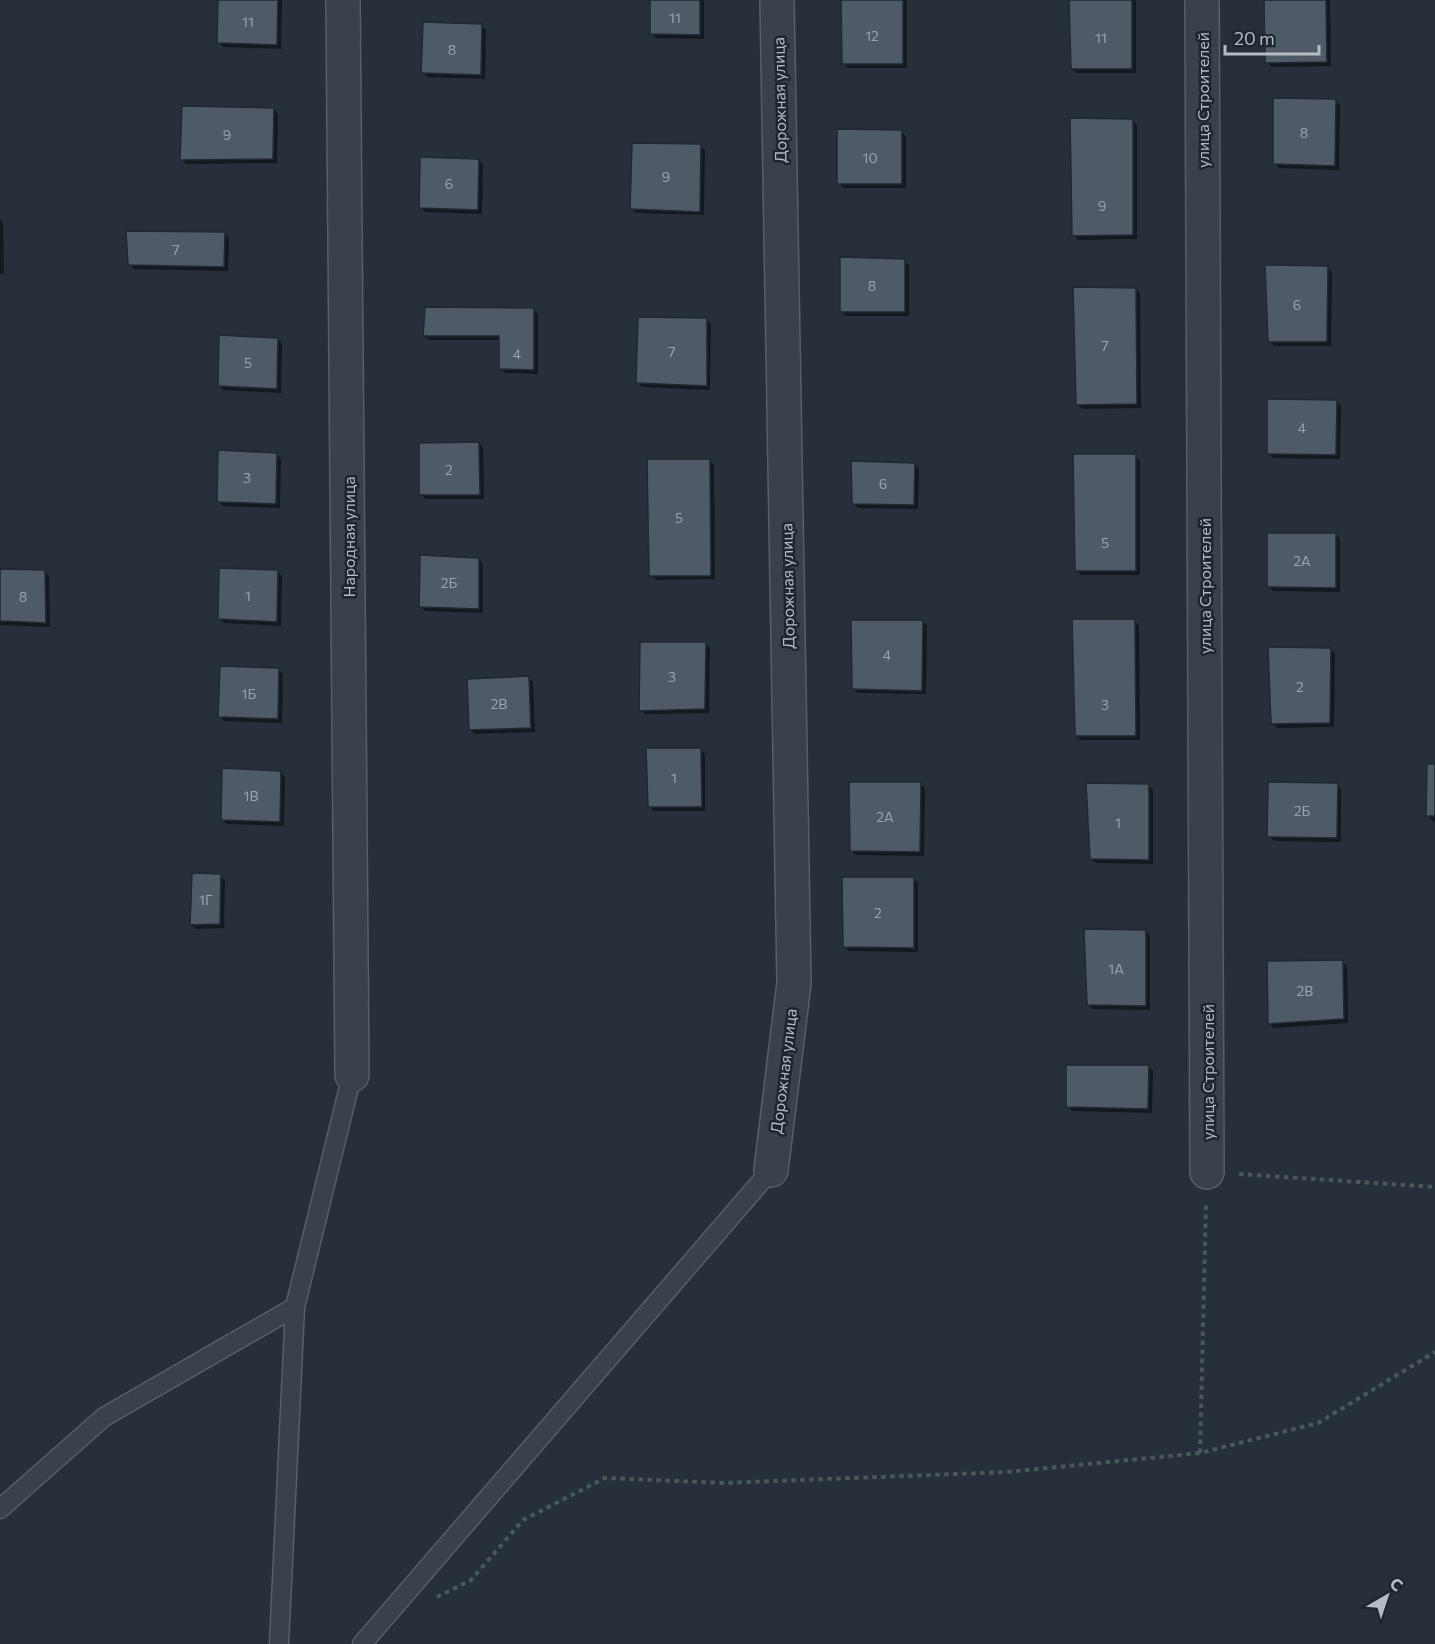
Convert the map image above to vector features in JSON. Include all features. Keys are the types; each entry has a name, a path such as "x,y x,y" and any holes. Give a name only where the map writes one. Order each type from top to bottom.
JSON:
{"street":[{"name":"Народная улица","path":"343,0 352,1075"},
{"name":"Дорожная улица","path":"771,1170 794,983 777,0"},
{"name":"улица Строителей","path":"1202,0 1207,1172"}],"lane":[{"path":"279,1644 295,1307 352,1075"},
{"path":"362,1644 771,1170"},
{"path":"0,1509 104,1417 295,1307"}],"path":[{"path":"1200,1453 1207,1172 1435,1187"},
{"path":"429,1601 471,1580 523,1520 605,1478 724,1483 1007,1472 1200,1453 1318,1422 1435,1352"}],"building":[{"path":"218,0 278,0 277,45 217,43"},
{"path":"650,0 700,0 700,35 650,34"},
{"path":"841,0 903,0 903,64 842,64"},
{"path":"1069,0 1132,0 1132,69 1071,69"},
{"path":"1264,0 1326,0 1327,62 1265,63"},
{"path":"423,22 482,24 481,75 421,73"},
{"path":"1273,98 1336,99 1335,166 1273,164"},
{"path":"182,106 274,108 273,159 180,160"},
{"path":"1070,118 1133,119 1133,235 1072,236"},
{"path":"837,129 902,130 902,184 837,184"},
{"path":"632,143 701,144 700,212 630,209"},
{"path":"420,157 479,159 478,210 419,208"},
{"path":"126,231 225,232 224,267 128,265"},
{"path":"840,257 905,259 905,312 840,312"},
{"path":"1265,265 1328,266 1327,342 1268,342"},
{"path":"1073,287 1136,288 1137,404 1076,405"},
{"path":"425,307 534,308 534,370 499,369 499,336 423,336"},
{"path":"638,317 707,318 707,386 636,383"},
{"path":"219,335 278,338 277,389 218,386"},
{"path":"1267,399 1337,400 1336,455 1267,454"},
{"path":"479,442 480,495 419,495 419,443"},
{"path":"218,450 277,453 276,504 217,502"},
{"path":"1073,454 1136,454 1136,571 1075,571"},
{"path":"647,459 710,459 711,576 649,576"},
{"path":"851,461 915,463 914,505 852,504"},
{"path":"1267,533 1336,533 1336,588 1267,587"},
{"path":"420,555 479,558 479,609 419,607"},
{"path":"219,568 278,570 277,622 218,619"},
{"path":"0,569 45,570 46,623 0,621"},
{"path":"1072,619 1135,619 1136,736 1075,736"},
{"path":"851,620 923,620 922,691 852,689"},
{"path":"640,642 706,642 705,709 639,711"},
{"path":"1268,647 1331,648 1330,723 1271,724"},
{"path":"220,666 279,668 278,719 218,717"},
{"path":"529,676 531,728 469,730 467,679"},
{"path":"646,748 701,748 702,807 648,807"},
{"path":"1427,764 1435,764 1435,816 1426,816"},
{"path":"222,768 281,771 280,822 221,820"},
{"path":"849,782 921,782 920,852 850,851"},
{"path":"1268,782 1338,783 1337,838 1267,837"},
{"path":"1086,783 1149,784 1149,860 1090,859"},
{"path":"192,873 221,874 220,924 190,925"},
{"path":"842,877 914,877 914,948 843,947"},
{"path":"1084,929 1146,930 1146,1006 1087,1005"},
{"path":"1343,960 1344,1019 1268,1024 1267,961"},
{"path":"1066,1065 1149,1065 1148,1109 1066,1107"}]}
